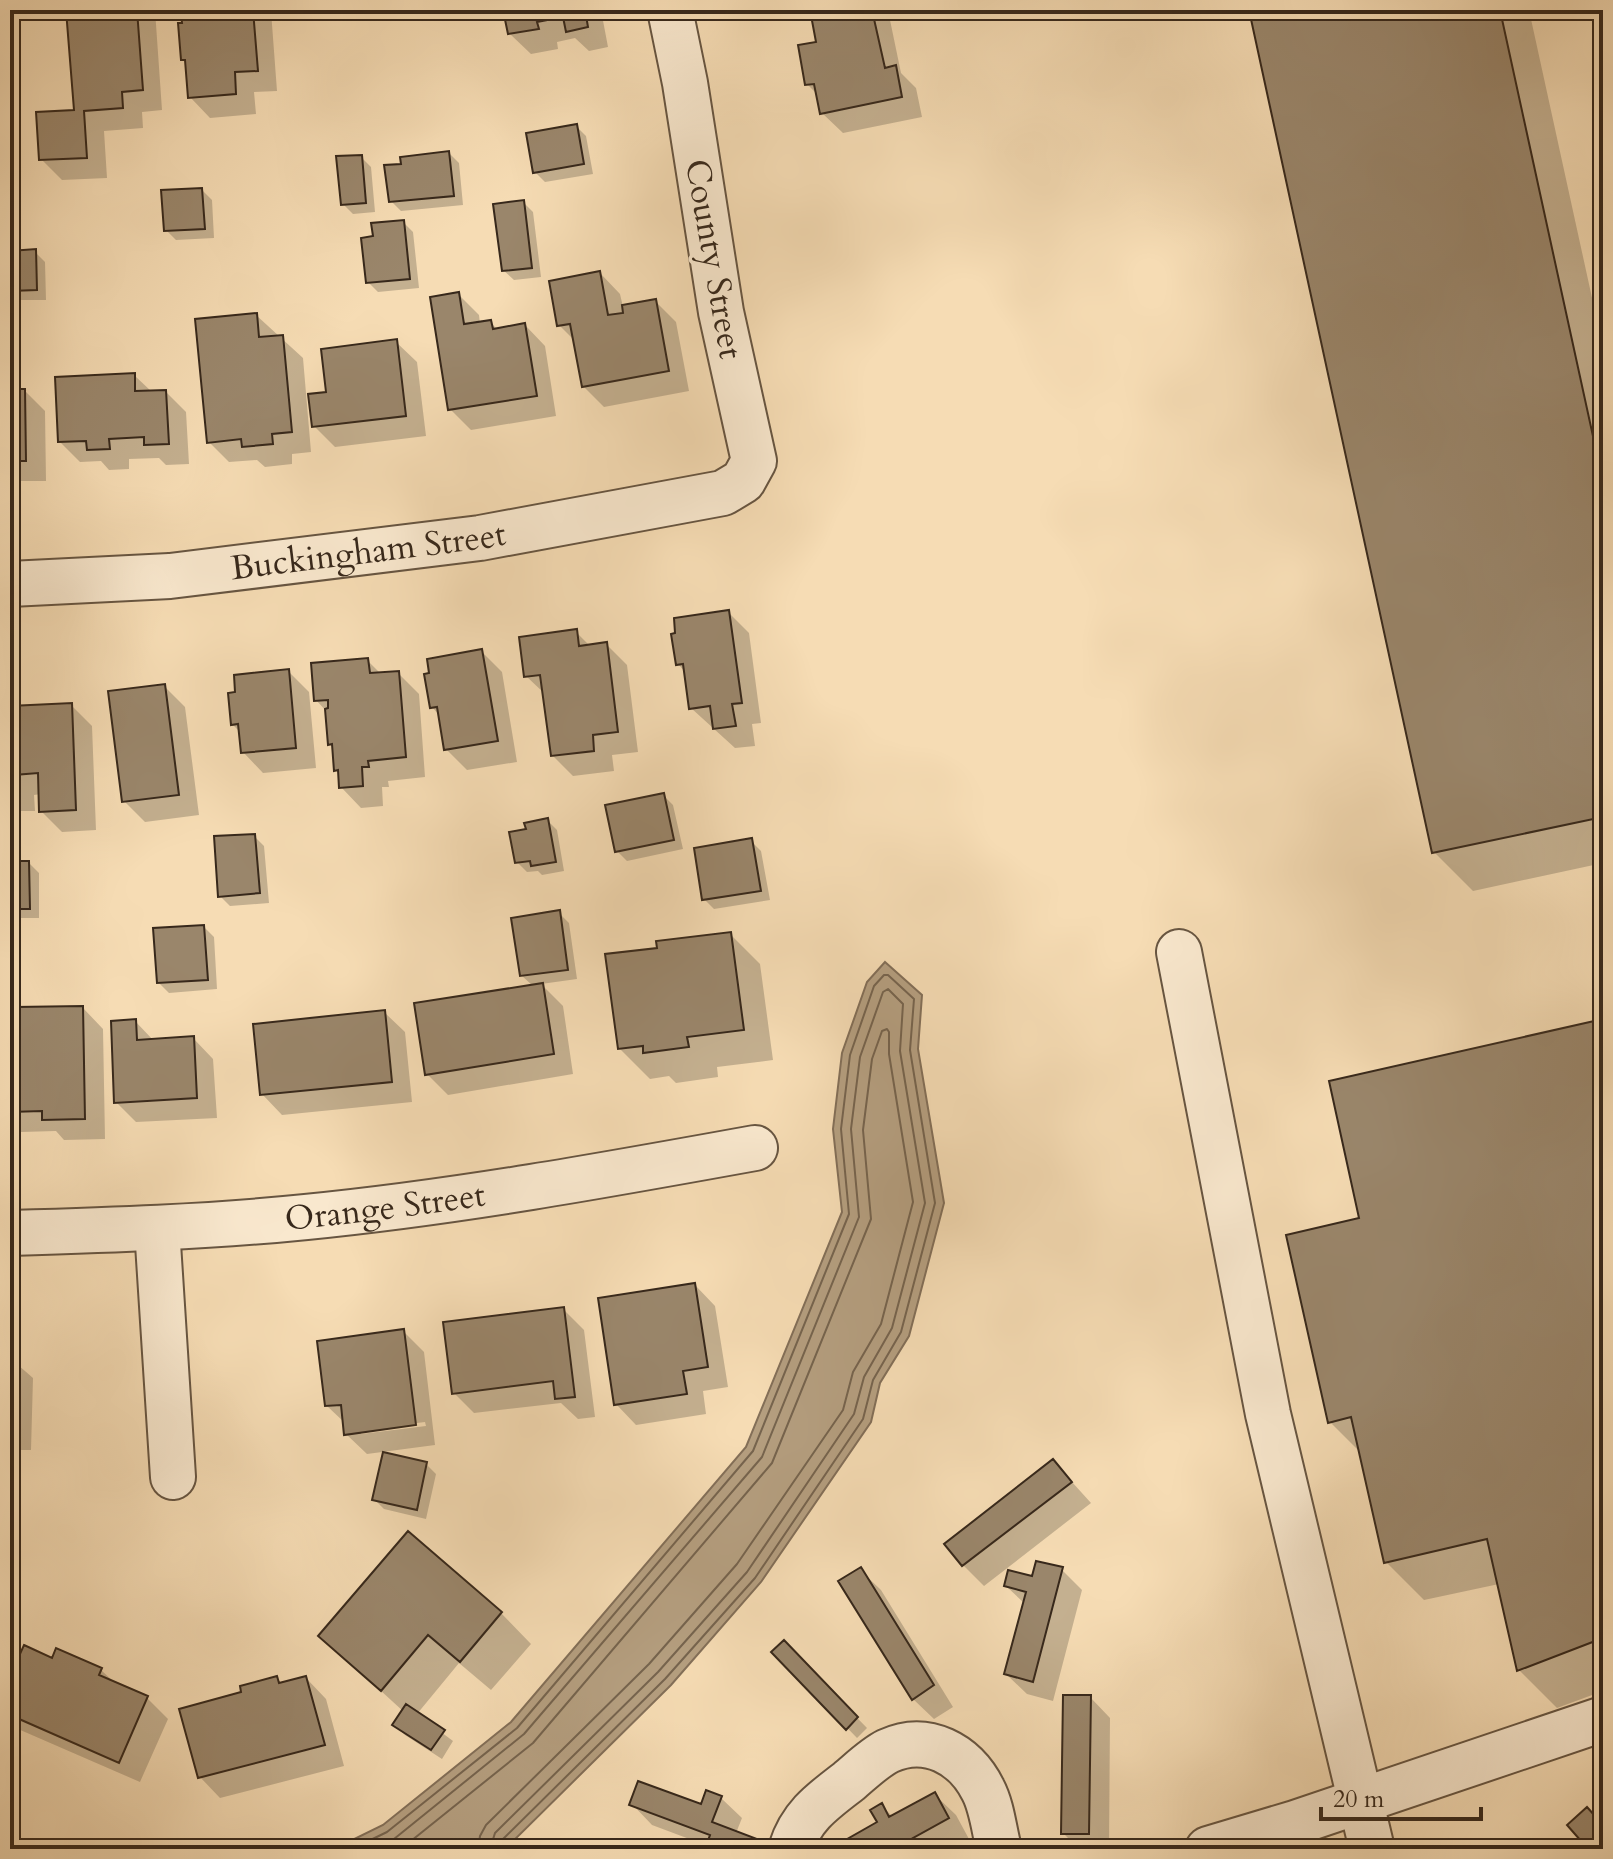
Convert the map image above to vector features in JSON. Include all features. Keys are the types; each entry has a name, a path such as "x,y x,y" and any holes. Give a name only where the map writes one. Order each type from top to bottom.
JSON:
{"street":[{"name":"County Street","path":"670,10 685,83 721,312 754,461 743,481 723,493"},
{"name":"Buckingham Street","path":"10,584 170,576 480,538 723,493"},
{"path":"1179,952 1268,1414 1372,1849"},
{"name":"Orange Street","path":"10,1233 157,1228 308,1217 541,1186 755,1148"},
{"path":"157,1228 173,1477"},
{"path":"1208,1849 1603,1719"},
{"path":"791,1849 797,1832 812,1810 886,1752 909,1744 940,1747 968,1765 985,1792 999,1849"}],"water":[{"path":"885,962 922,995 918,1049 944,1203 909,1336 880,1383 871,1422 761,1582 671,1685 505,1849 334,1849 383,1825 511,1722 746,1447 842,1212 833,1129 842,1053 867,982"}],"building":[{"path":"66,10 137,10 143,90 122,92 123,108 84,111 87,158 39,160 36,112 74,110"},
{"path":"170,10 253,10 258,71 235,72 236,94 188,98 185,60 181,60 178,23 182,23 181,13 171,15"},
{"path":"503,10 585,10 588,27 566,32 563,17 537,22 539,29 508,34"},
{"path":"810,10 872,10 885,68 896,65 902,97 820,114 814,84 805,85 798,45 816,42"},
{"path":"1249,10 1500,10 1603,482 1603,817 1432,853"},
{"path":"577,124 584,164 533,173 526,133"},
{"path":"449,151 454,196 389,202 384,165 401,164 400,157"},
{"path":"362,155 366,203 341,205 336,156"},
{"path":"202,188 205,229 164,231 161,190"},
{"path":"524,200 532,268 502,271 493,204"},
{"path":"404,220 410,279 366,283 361,238 373,236 371,223"},
{"path":"36,249 37,290 10,291 10,251"},
{"path":"600,271 608,315 623,313 622,305 656,299 669,371 582,387 570,324 557,326 549,281"},
{"path":"459,292 464,324 491,320 493,329 525,323 537,396 448,410 430,297"},
{"path":"257,313 259,337 283,335 292,432 272,434 273,444 242,447 241,439 207,443 195,319"},
{"path":"397,339 406,416 312,427 308,394 326,392 321,349"},
{"path":"135,373 135,391 166,390 169,444 144,445 144,437 109,439 110,449 87,450 86,441 58,442 55,377"},
{"path":"10,389 25,389 26,461 10,461"},
{"path":"729,610 742,703 732,704 736,726 713,729 710,706 689,709 683,664 676,665 671,634 675,633 674,618"},
{"path":"577,629 579,646 607,642 618,732 593,735 594,751 551,756 540,675 524,677 519,637"},
{"path":"482,649 498,741 444,750 437,707 430,708 424,674 429,673 427,659"},
{"path":"368,658 370,673 399,671 406,757 368,761 369,767 362,767 363,786 339,788 332,744 328,745 325,709 328,708 328,700 314,701 311,663"},
{"path":"289,669 296,748 241,753 238,724 231,725 228,693 235,692 234,675"},
{"path":"165,684 179,795 122,802 108,691"},
{"path":"72,703 76,810 39,812 38,773 14,775 15,791 10,791 10,706"},
{"path":"664,793 674,840 615,852 605,805"},
{"path":"548,818 556,862 531,866 530,861 515,863 509,832 526,829 524,823"},
{"path":"255,834 260,893 218,897 214,836"},
{"path":"752,838 761,891 702,900 694,848"},
{"path":"10,861 29,861 30,909 10,909"},
{"path":"560,910 568,970 520,976 511,918"},
{"path":"204,925 208,980 157,983 153,928"},
{"path":"731,932 744,1030 687,1037 689,1047 643,1053 643,1046 618,1049 605,954 657,948 656,941"},
{"path":"543,983 554,1054 425,1075 414,1003"},
{"path":"83,1006 85,1119 42,1120 42,1111 10,1112 10,1072 17,1072 15,1007"},
{"path":"385,1010 392,1082 260,1095 253,1024"},
{"path":"136,1019 137,1040 194,1036 197,1098 114,1103 111,1021"},
{"path":"1603,1019 1603,1638 1517,1671 1487,1539 1384,1563 1351,1417 1328,1423 1286,1235 1359,1218 1329,1081"},
{"path":"695,1283 708,1367 683,1371 687,1394 614,1405 598,1298"},
{"path":"564,1307 575,1397 555,1399 553,1381 452,1394 443,1322"},
{"path":"404,1329 416,1425 344,1435 341,1405 325,1406 317,1341"},
{"path":"10,1356 13,1356 11,1431 10,1431"},
{"path":"383,1452 427,1462 417,1510 372,1500"},
{"path":"1053,1459 1072,1482 962,1566 944,1544"},
{"path":"408,1531 502,1612 460,1662 428,1635 381,1691 318,1636"},
{"path":"1036,1561 1063,1567 1033,1682 1004,1674 1026,1592 1004,1586 1008,1570 1032,1576"},
{"path":"861,1567 934,1685 912,1700 838,1581"},
{"path":"784,1640 858,1717 846,1730 771,1652"},
{"path":"24,1645 52,1658 56,1648 102,1668 99,1675 148,1696 119,1763 10,1715 10,1676"},
{"path":"277,1676 279,1683 306,1676 325,1745 198,1778 179,1709 241,1692 240,1686"},
{"path":"1063,1695 1091,1695 1089,1834 1061,1834"},
{"path":"406,1704 445,1730 431,1750 392,1725"},
{"path":"638,1781 701,1804 706,1790 722,1796 712,1822 757,1839 753,1849 705,1849 710,1835 629,1805"},
{"path":"935,1792 949,1818 893,1849 836,1849 835,1846 877,1822 870,1810 882,1803 889,1817"},
{"path":"1587,1807 1603,1825 1603,1849 1588,1849 1567,1825"}]}
